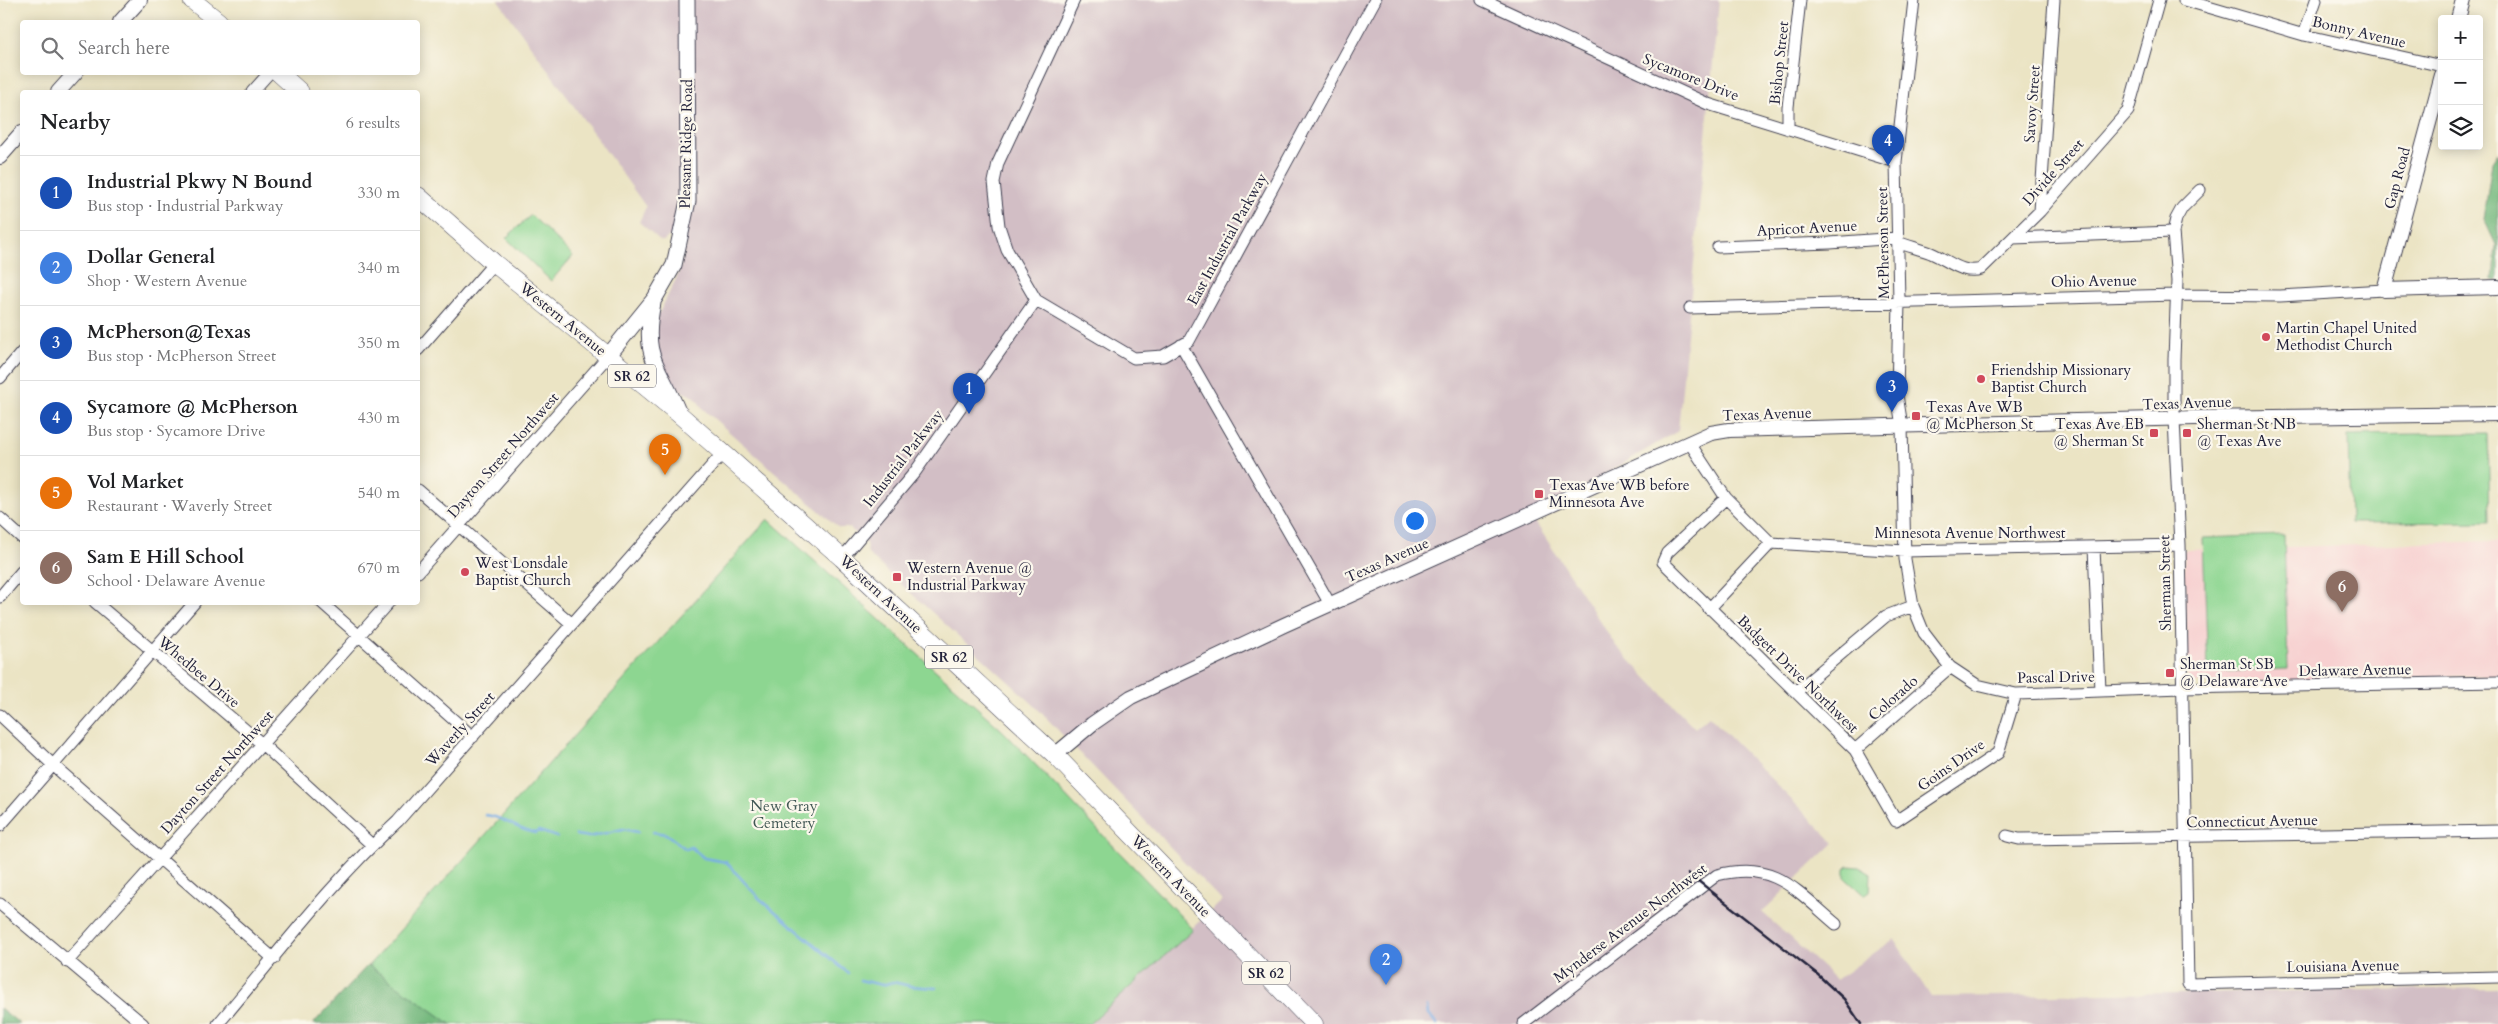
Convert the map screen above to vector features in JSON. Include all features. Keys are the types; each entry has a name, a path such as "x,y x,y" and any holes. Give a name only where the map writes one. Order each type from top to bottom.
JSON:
{"main road":[{"path":"192,0 217,20"},
{"name":"Pleasant Ridge Road","path":"608,356 654,298 674,265 688,201 687,0"},
{"path":"281,75 298,90"},
{"name":"Western Avenue","path":"420,198 494,263 679,414 842,558 1055,755 1314,1024"},
{"path":"654,298 649,322 650,353 658,374 669,388 679,414"}],"street":[{"path":"122,20 140,0"},
{"path":"1036,300 1007,250 1000,226 994,182 998,163 1074,0"},
{"name":"East Industrial Parkway","path":"1036,300 1134,358 1163,356 1189,340 1375,0"},
{"name":"Sycamore Drive","path":"1482,0 1708,104 1896,162"},
{"name":"Bishop Street","path":"1788,129 1788,107 1800,0"},
{"name":"McPherson Street","path":"1902,426 1897,395 1899,301 1896,162 1914,0"},
{"name":"Savoy Street","path":"2040,211 2054,0"},
{"name":"Divide Street","path":"1897,240 1973,272 1981,269 2040,211 2128,111 2159,0"},
{"name":"Bonny Avenue","path":"2184,0 2304,36 2438,65"},
{"path":"2304,36 2316,0"},
{"path":"2459,15 2463,0"},
{"path":"60,90 73,75"},
{"path":"254,90 267,75"},
{"name":"Gap Road","path":"2384,290 2438,90"},
{"path":"0,157 20,139"},
{"name":"Sherman Street","path":"2188,984 2180,545 2174,419 2176,295 2173,232 2176,219 2182,208 2200,190"},
{"path":"2013,238 2173,232"},
{"name":"Apricot Avenue","path":"1718,247 1897,240"},
{"path":"420,348 494,263"},
{"name":"Ohio Avenue","path":"1690,308 2176,295 2280,296 2384,290 2498,287"},
{"name":"Industrial Parkway","path":"842,558 915,472 1036,300"},
{"path":"1181,345 1330,604"},
{"path":"0,378 20,354"},
{"name":"Dayton Street Northwest","path":"420,570 608,356"},
{"name":"Texas Avenue","path":"1055,755 1092,724 1131,697 1330,604 1711,433 1729,430 2174,419 2498,414"},
{"name":"Pascal Drive","path":"1902,426 1905,551 1913,606 1924,633 1950,667 1977,685 2016,694 2182,688"},
{"path":"1689,442 1726,498 1771,543 1709,609"},
{"name":"Waverly Street","path":"218,1024 372,845 398,821 723,453"},
{"path":"420,492 572,624"},
{"name":"Badgett Drive Northwest","path":"1726,498 1667,553 1663,562 1709,609 1797,691 1855,750 1896,821"},
{"path":"0,518 20,536"},
{"name":"Minnesota Avenue Northwest","path":"1771,543 1905,551 2180,545"},
{"path":"2094,547 2100,691"},
{"path":"0,597 20,573"},
{"name":"Whedbee Drive","path":"98,605 262,744 372,845"},
{"path":"0,826 192,605"},
{"path":"324,605 473,737"},
{"name":"Dayton Street Northwest","path":"67,962 386,605"},
{"path":"1797,691 1886,616 1913,606"},
{"name":"Colorado","path":"1855,750 1950,667"},
{"name":"Delaware Avenue","path":"2182,688 2498,682"},
{"name":"Goins Drive","path":"1896,821 1998,752 2016,694"},
{"path":"0,715 53,765 274,959"},
{"name":"Connecticut Avenue","path":"2007,836 2019,839 2184,838 2498,831"},
{"name":"Mynderse Avenue Northwest","path":"1523,1024 1717,875 1737,870 1753,870 1769,874 1787,884 1836,924"},
{"path":"0,904 143,1024"},
{"name":"Louisiana Avenue","path":"2188,984 2498,977"}],"shaded area":[{"path":"498,0 1719,0 1678,431 1532,517 1616,646 1695,728 1709,716 1834,843 1762,912 1836,980 1894,939 1931,997 2498,988 2498,1024 1089,1024 1192,931 1191,929 1222,901 1033,704 868,554 866,543 850,528 839,528 703,409 695,397 683,392 669,380 655,352 657,317 678,275 687,243 669,236 664,241 661,241 639,222 646,207"},
{"path":"2498,541 2498,675 2188,683 2184,550"}],"green space":[{"path":"2498,153 2498,281 2493,280 2496,245 2484,219 2492,162"},
{"path":"531,215 573,256 551,281 506,238"},
{"path":"2488,433 2490,522 2350,523 2348,435"},
{"name":"New Gray Cemetery","path":"768,519 1004,732 1192,928 1192,931 1089,1024 450,1024 368,966"},
{"path":"2284,535 2288,669 2208,672 2203,538"},
{"path":"1848,866 1859,867 1871,874 1870,891 1864,895 1845,878 1845,869"},
{"path":"368,965 451,1024 313,1024"},
{"path":"0,1008 20,1024 0,1024"}],"waterway":[{"path":"485,815 498,818 529,832 536,833 539,831 557,837"},
{"path":"576,835 589,837 623,829 638,832"},
{"path":"653,832 666,834 686,849 691,847 704,858 726,862 759,898 848,973"},
{"path":"860,980 882,985 893,982 910,986 936,988"},
{"path":"1427,1007 1428,1014 1437,1024"}],"railway":[{"path":"1688,873 1817,974 1844,999 1861,1024"}],"place":[{"name":"Sycamore @ McPherson","path":"1888,166"},
{"name":"Martin Chapel United Methodist Church","path":"2266,337"},
{"name":"Friendship Missionary Baptist Church","path":"1981,379"},
{"name":"McPherson@Texas","path":"1892,412"},
{"name":"Industrial Pkwy N Bound","path":"969,414"},
{"name":"Texas Ave WB @ McPherson St","path":"1916,416"},
{"name":"Texas Ave EB @ Sherman St","path":"2154,433"},
{"name":"Sherman St NB @ Texas Ave","path":"2187,433"},
{"name":"Vol Market","path":"665,475"},
{"name":"Texas Ave WB before Minnesota Ave","path":"1539,494"},
{"name":"West Lonsdale Baptist Church","path":"465,572"},
{"name":"Western Avenue @ Industrial Parkway","path":"897,577"},
{"name":"Sam E Hill School","path":"2342,612"},
{"name":"Sherman St SB @ Delaware Ave","path":"2170,673"},
{"name":"Dollar General","path":"1386,985"}]}
